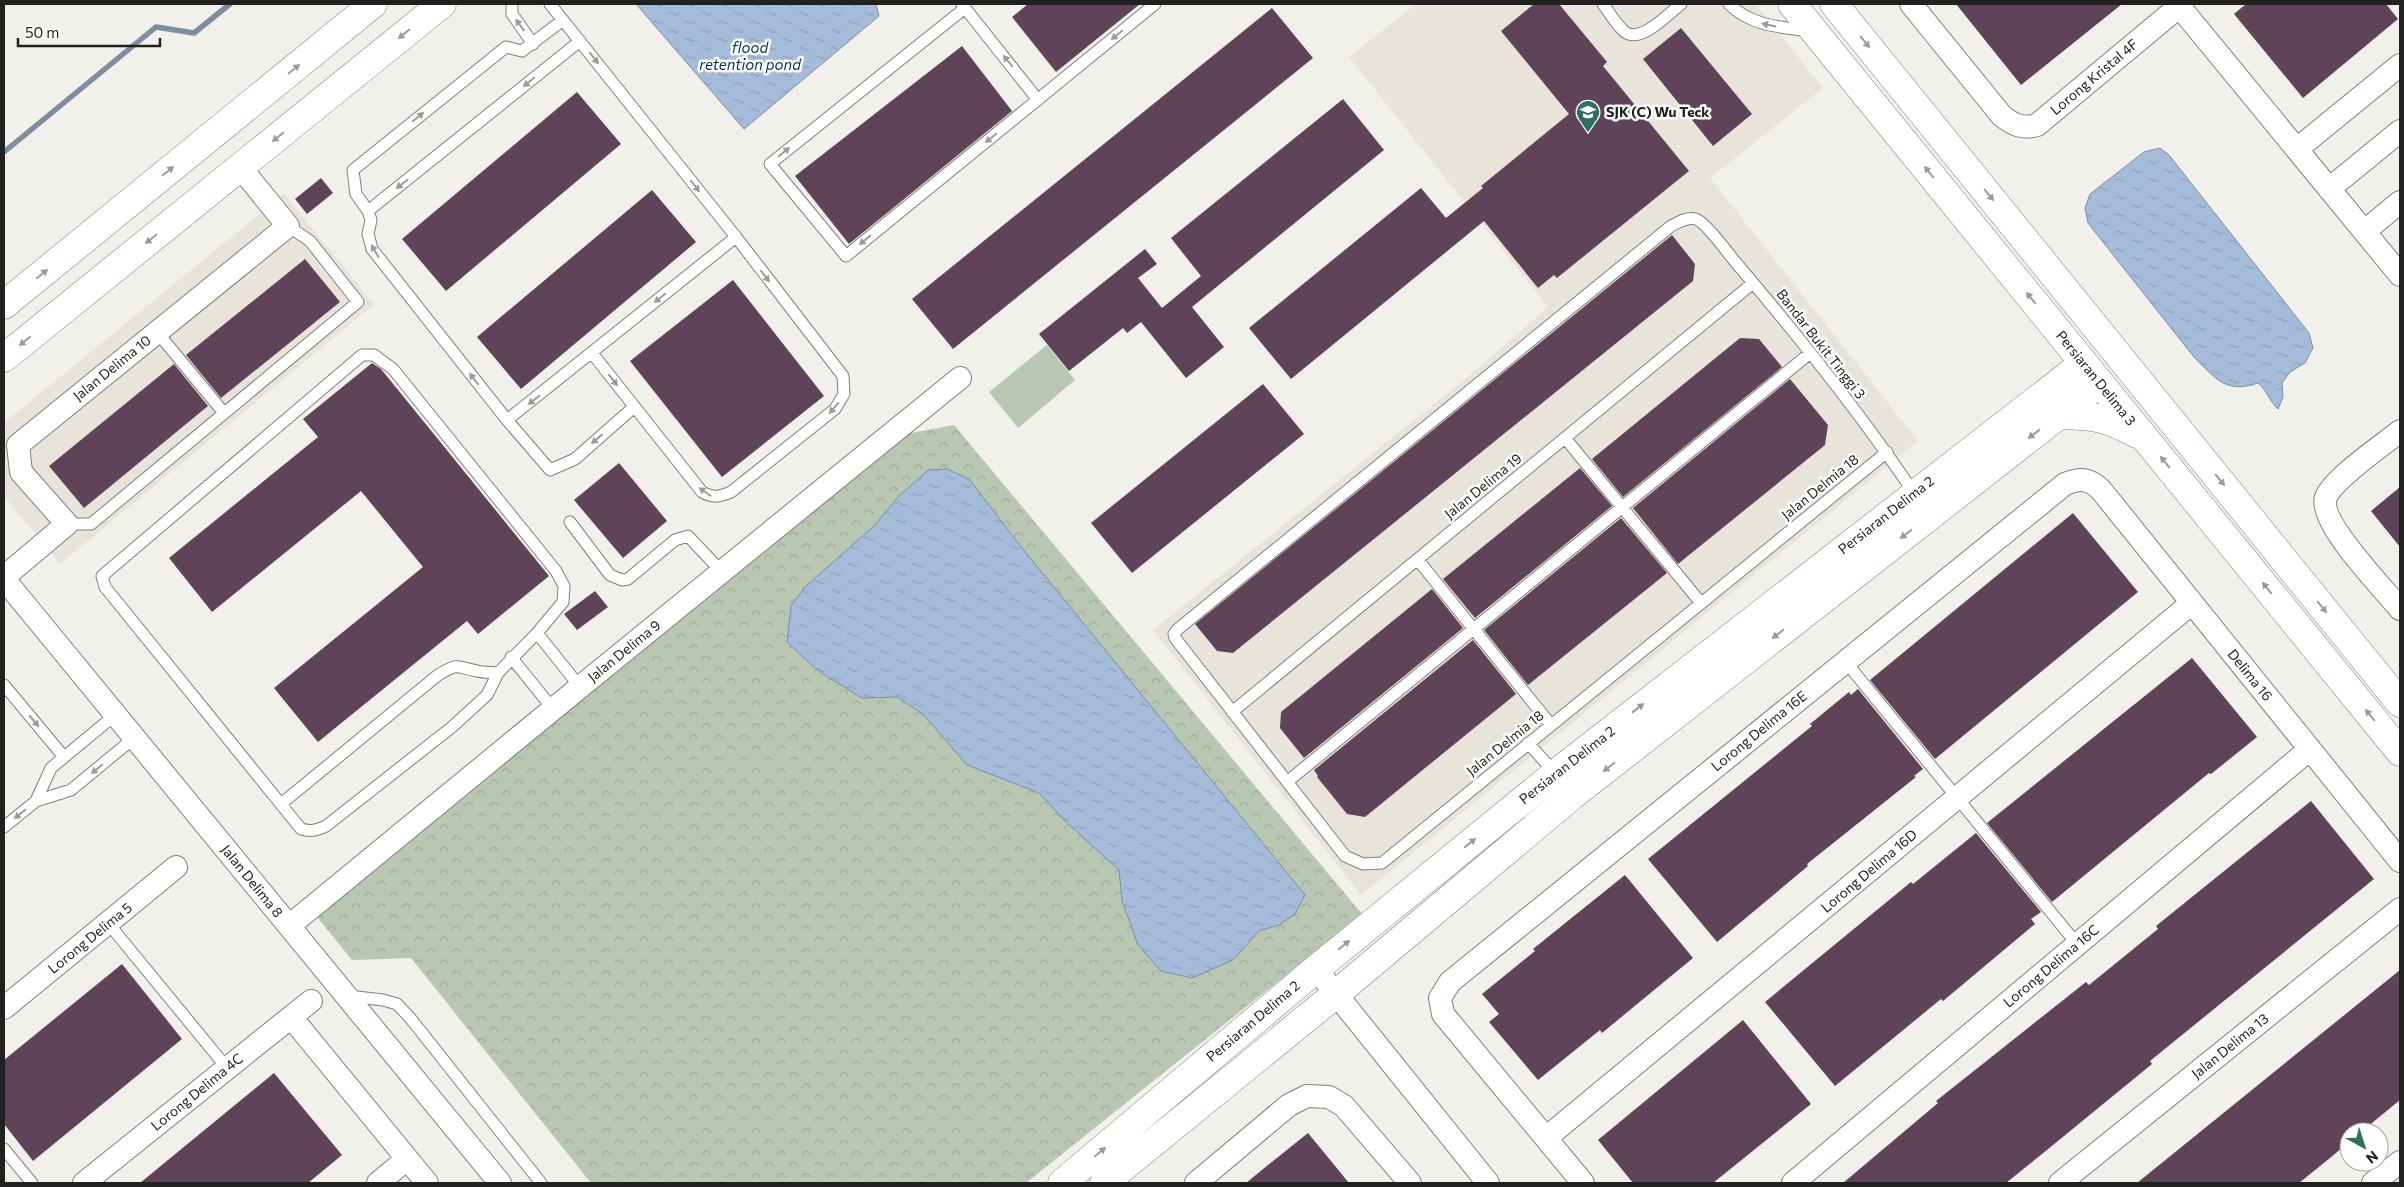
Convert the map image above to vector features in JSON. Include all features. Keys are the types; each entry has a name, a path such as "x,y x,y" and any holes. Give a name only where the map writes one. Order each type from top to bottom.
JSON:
{"street":[{"path":"4,305 374,4"},
{"path":"4,358 442,4"},
{"name":"Persiaran Delima 3","path":"1792,4 2051,322 2095,371 2145,438 2400,752"},
{"path":"1834,4 2400,703"},
{"name":"Lorong Kristal 4F","path":"1911,4 2002,116 2014,125 2026,128 2037,125 2180,5"},
{"path":"2180,5 2400,275"},
{"path":"2296,149 2400,65"},
{"path":"2329,189 2400,131"},
{"path":"240,167 288,226"},
{"path":"2364,231 2400,202"},
{"name":"Jalan Delima 10","path":"67,524 21,472 18,445 288,226"},
{"path":"2051,322 2054,360 2050,405 2112,421 2145,438"},
{"path":"2098,329 2095,371 2134,374"},
{"name":"Persiaran Delima 2","path":"1062,1183 1316,969 1564,784 2095,371"},
{"name":"Jalan Delima 9","path":"289,926 552,709 960,378"},
{"name":"Persiaran Delima 2","path":"1104,1183 1336,994 1564,784 1914,493 2050,405"},
{"path":"2400,431 2334,485 2326,498 2326,514 2335,530 2400,609"},
{"name":"Lorong Delima 16E","path":"1546,1138 1443,1014 1440,998 1450,982 2065,484 2079,479 2093,482 2101,490"},
{"name":"Delima 16","path":"2101,490 2400,861"},
{"path":"4,578 67,524"},
{"name":"Jalan Delima 8","path":"4,578 500,1183"},
{"name":"Lorong Delima 16D","path":"1546,1138 2192,603"},
{"name":"Lorong Delima 16C","path":"1793,1183 2310,749"},
{"name":"Lorong Delima 5","path":"4,1008 176,867"},
{"name":"Jalan Delima 13","path":"2060,1183 2400,909"},
{"path":"1316,969 1488,1183"},
{"name":"Lorong Delima 4C","path":"84,1183 311,1001"},
{"path":"291,1017 427,1183"},
{"path":"1196,1183 1290,1105 1307,1096 1329,1097 1344,1106 1410,1183"},
{"path":"1546,1138 1582,1183"},
{"path":"378,1183 407,1159"},
{"path":"2373,1183 2400,1162"}],"lane":[{"path":"512,4 512,14 533,44"},
{"path":"550,4 736,237 843,376 844,394 835,409 731,492 718,498 702,492 592,354"},
{"path":"1038,100 963,6 770,164 846,256 1038,100 1155,4"},
{"path":"1603,4 1627,34 1634,35 1642,34 1675,6"},
{"path":"1729,4 1744,17 1754,22 1816,32"},
{"path":"563,20 522,51 506,47 353,170 356,194 368,211 371,220 368,234 372,249 507,420 550,470 575,459 634,407"},
{"path":"368,211 580,41"},
{"name":"Bandar Bukit Tinggi 3","path":"1178,644 1174,634 1193,616 1671,226 1684,219 1697,220 1753,283 1887,452 1914,493"},
{"path":"67,524 91,524 358,302 310,241 288,226"},
{"path":"507,420 592,354 736,237"},
{"name":"Jalan Delima 19","path":"1232,712 1753,283"},
{"path":"157,332 224,413"},
{"path":"374,354 393,369 556,571 564,586 563,602 537,633 511,657 498,673 487,694 452,727 326,826 308,831 301,829 105,587 102,576 362,355 374,354"},
{"path":"1287,782 1809,354"},
{"path":"1565,438 1701,603"},
{"name":"Jalan Delmia 18","path":"1178,644 1345,856 1363,864 1382,863 1887,452"},
{"path":"570,522 610,575 618,579 628,580 675,540 688,536 722,572"},
{"path":"1418,560 1551,725"},
{"path":"537,633 580,687"},
{"path":"511,657 552,709"},
{"path":"1845,661 2077,944"},
{"path":"281,804 444,672 461,665 477,671 498,673"},
{"path":"4,685 64,757"},
{"path":"36,801 51,768 115,715"},
{"path":"4,827 36,801 71,790 134,738"},
{"path":"1528,743 1564,784"},
{"path":"108,923 227,1068"},
{"path":"346,996 383,1000 397,1004 411,1019 541,1183"},
{"path":"4,1148 32,1183"}],"shaded area":[{"path":"1416,4 1756,4 1823,88 1710,178 1918,441 1361,895 1153,630 1475,371 1548,307 1349,57"},
{"path":"284,194 374,304 60,564 4,496 4,423"}],"green space":[{"path":"1047,345 1075,380 1018,428 989,392"},
{"path":"954,425 1362,914 1026,1183 591,1183 411,958 352,960 313,912 895,436"}],"water":[{"name":"flood retention pond","path":"636,4 876,4 879,16 744,129"},
{"path":"2160,148 2169,155 2309,333 2313,348 2305,363 2290,372 2282,383 2283,397 2278,409 2258,383 2238,387 2215,378 2194,357 2088,223 2085,208 2090,194 2144,152"},
{"path":"947,469 969,479 1022,548 1305,895 1295,914 1279,925 1259,931 1233,960 1192,978 1161,971 1138,945 1122,901 1119,870 1063,819 1039,793 967,765 924,715 897,697 862,698 817,670 787,642 791,606 805,587 875,525 898,497 928,470"}],"building":[{"path":"1028,4 1140,4 1056,72 1012,17"},
{"path":"1534,4 1559,4 1607,62 1603,66 1689,171 1557,278 1554,275 1538,288 1484,221 1291,379 1249,328 1421,188 1446,218 1483,188 1481,186 1569,114 1501,31"},
{"path":"1956,4 2122,4 2021,85"},
{"path":"2246,4 2386,4 2398,19 2303,98 2234,14"},
{"path":"1272,8 1313,58 953,349 912,299"},
{"path":"1681,28 1752,114 1713,146 1643,59"},
{"path":"962,46 1012,111 849,244 795,176"},
{"path":"577,92 621,144 446,291 402,239"},
{"path":"1343,99 1384,150 1192,307 1224,347 1186,378 1141,322 1127,333 1123,328 1069,371 1039,334 1145,249 1157,264 1138,278 1162,308 1201,276 1171,238"},
{"path":"321,178 333,193 307,214 295,199"},
{"path":"652,190 696,242 521,389 477,337"},
{"path":"1672,235 1695,264 1693,281 1233,653 1217,651 1195,624"},
{"path":"305,259 340,302 221,398 186,355"},
{"path":"733,280 824,396 722,477 630,361"},
{"path":"1740,338 1759,339 1782,367 1623,497 1592,459"},
{"path":"372,363 381,369 549,576 478,634 467,621 318,742 274,688 423,567 361,491 212,612 169,558 318,437 303,419"},
{"path":"174,364 208,406 84,508 49,466"},
{"path":"1790,379 1828,425 1825,445 1678,564 1633,508"},
{"path":"1263,384 1304,434 1132,573 1091,523"},
{"path":"619,463 667,521 623,558 574,500"},
{"path":"1580,468 1612,506 1475,618 1443,579"},
{"path":"2400,487 2400,547 2371,511"},
{"path":"2073,513 2138,592 1935,759 1870,680"},
{"path":"1621,518 1667,573 1528,685 1484,630"},
{"path":"1432,589 1463,628 1304,758 1280,728 1281,712"},
{"path":"595,591 608,607 577,630 564,614"},
{"path":"1473,640 1516,694 1365,817 1347,814 1317,777 1314,770"},
{"path":"2192,658 2257,737 2211,774 2209,773 2052,902 1987,823"},
{"path":"1858,689 1923,769 1914,776 1916,777 1807,864 1808,866 1717,942 1648,859 1812,726 1810,724 1849,692 1851,695"},
{"path":"2311,801 2374,879 2150,1061 2152,1064 2042,1154 2006,1183 1843,1183 1938,1103 1936,1101 2086,982 2089,985 2158,929 2156,926"},
{"path":"1976,833 2041,912 2031,919 2035,924 1943,1001 1941,999 1835,1086 1765,1002 1911,882 1913,884"},
{"path":"1625,875 1693,958 1602,1033 1600,1030 1538,1080 1489,1022 1499,1014 1482,994 1535,951 1533,949"},
{"path":"122,964 182,1039 33,1161 4,1124 4,1060"},
{"path":"2400,970 2400,1100 2373,1122 2339,1122 2339,1150 2330,1158 2299,1183 2137,1183"},
{"path":"1743,1020 1811,1104 1713,1183 1633,1183 1598,1140"},
{"path":"274,1073 342,1155 308,1183 140,1183"},
{"path":"1308,1133 1349,1183 1246,1183 1268,1165"}],"waterway":[{"path":"4,152 156,27 194,33 230,4"}],"place":[{"name":"SJK (C) Wu Teck","path":"1588,133"}]}
